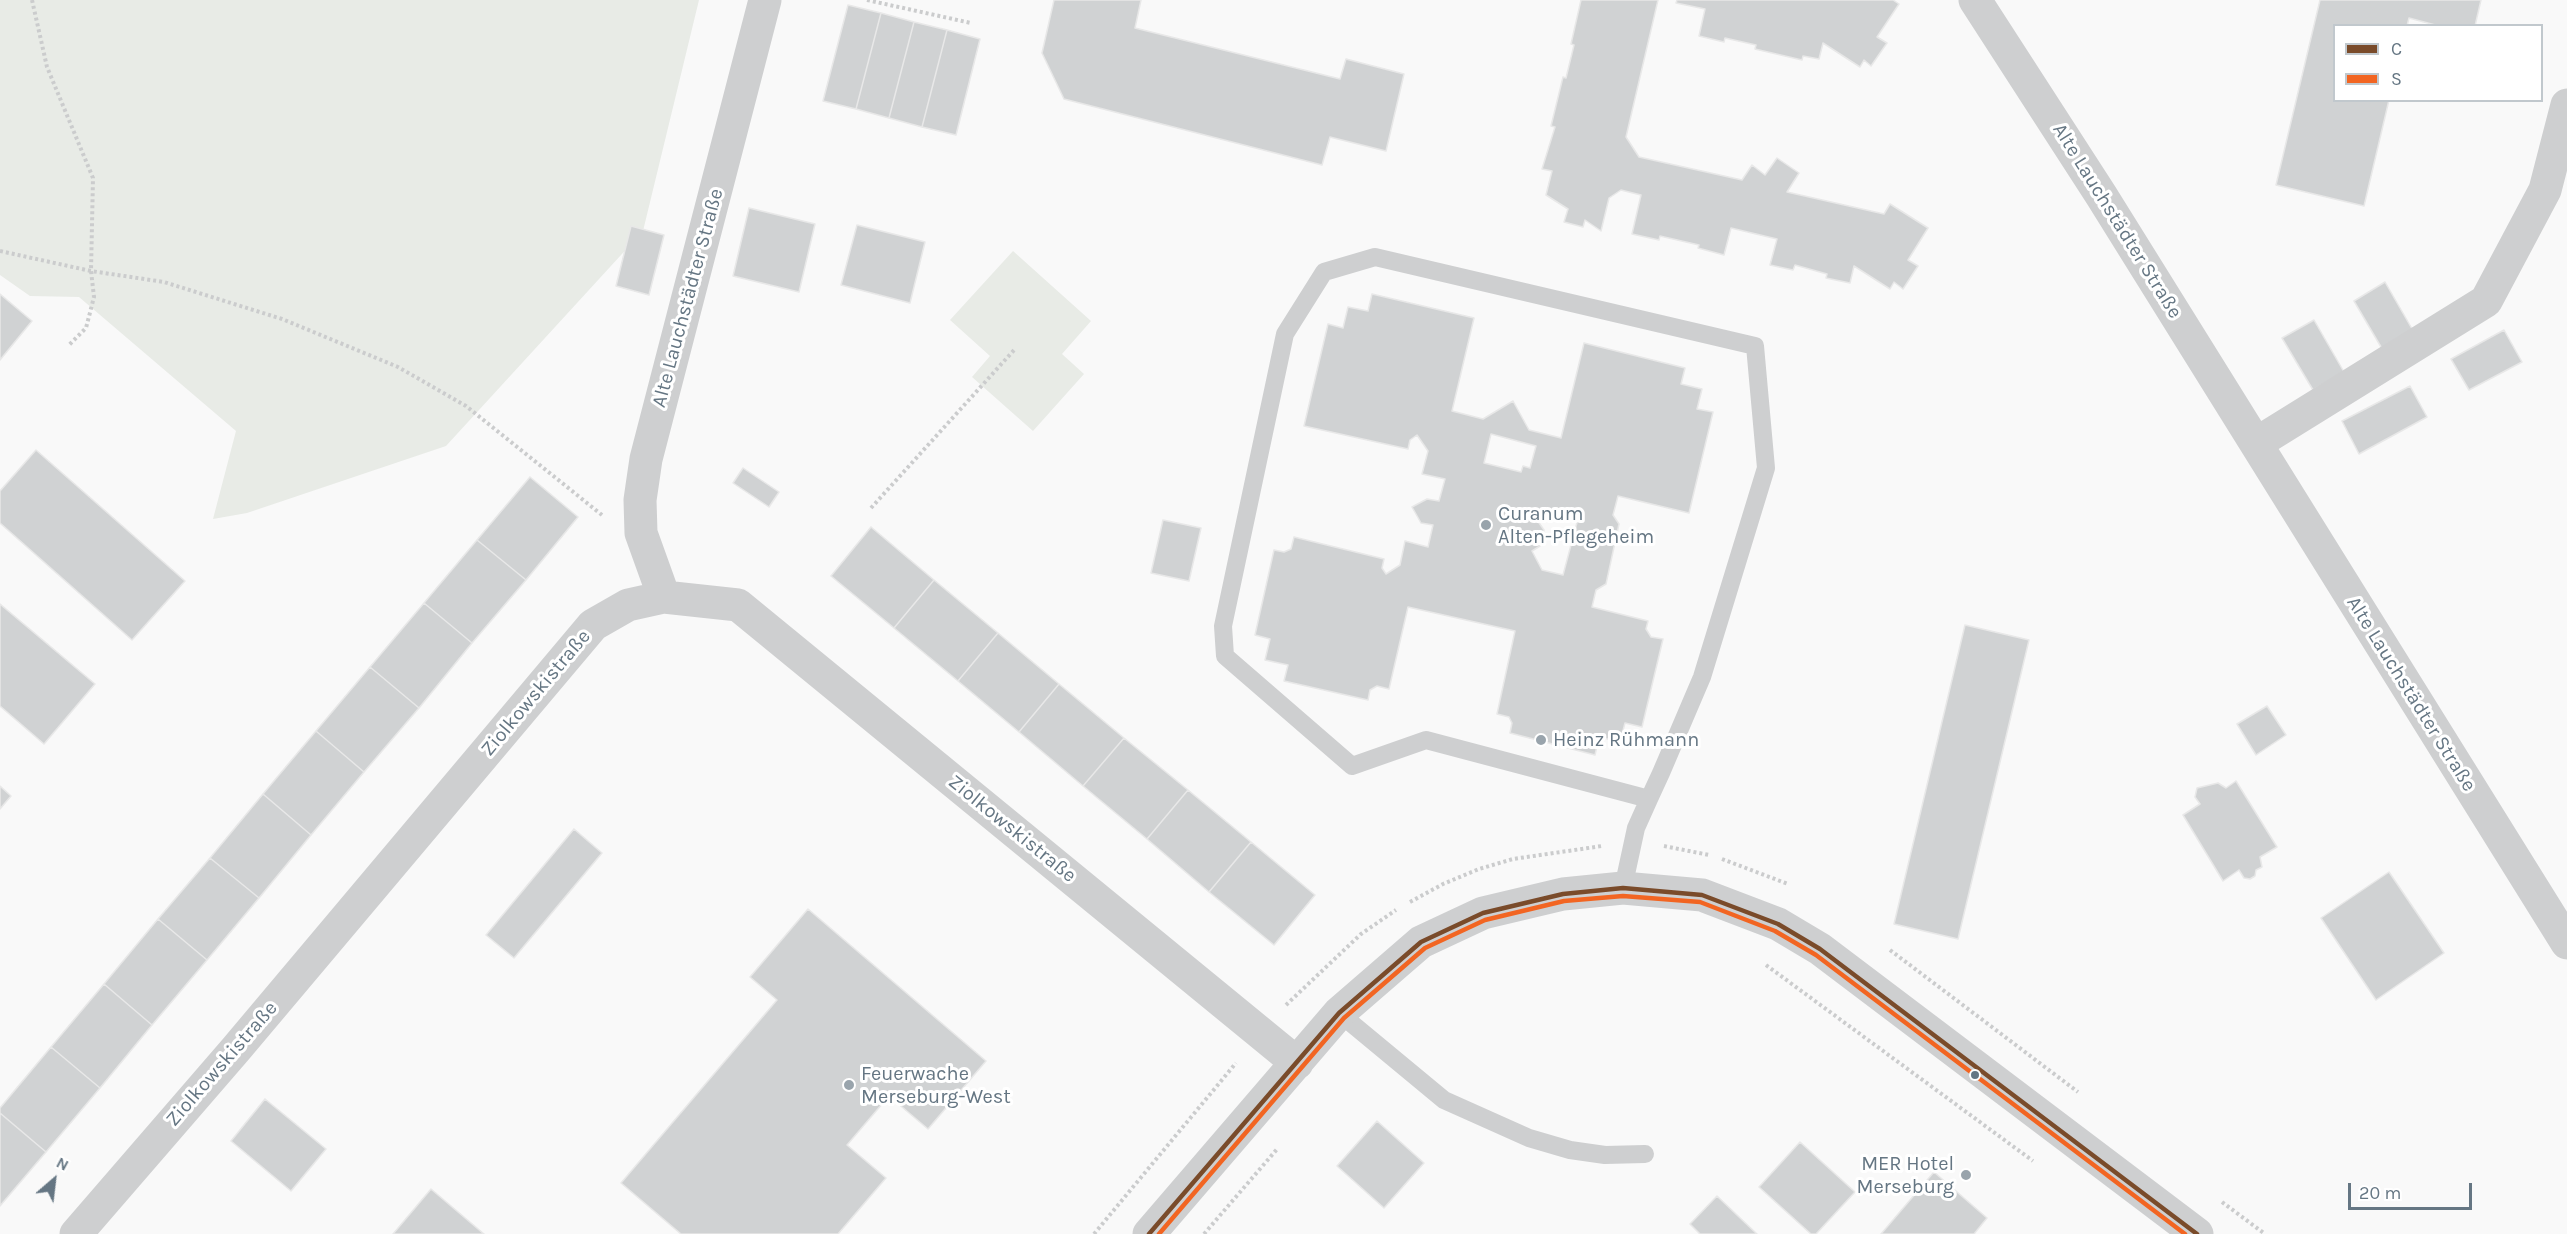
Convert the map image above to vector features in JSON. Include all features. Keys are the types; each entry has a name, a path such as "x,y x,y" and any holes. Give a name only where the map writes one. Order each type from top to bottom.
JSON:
{"street":[{"name":"Alte Lauchstädter Straße","path":"664,597 641,533 640,500 646,459 765,0"},
{"name":"Alte Lauchstädter Straße","path":"1974,0 2257,443 2567,944"},
{"path":"2257,443 2486,301 2545,190 2567,105"},
{"name":"Ziolkowskistraße","path":"76,1234 244,1040 592,625 628,605 664,597 738,605 1297,1063"},
{"path":"1149,1234 1339,1012 1421,942 1483,913 1563,894 1623,888 1702,895 1779,924 1820,949 2197,1234"}],"lane":[{"path":"1623,888 1636,828 1649,799 1702,677 1766,468 1755,346 1375,257 1324,272 1286,334 1222,626 1225,656 1352,766 1426,740 1649,799"},
{"path":"1339,1012 1444,1100 1529,1138 1570,1150 1605,1155 1646,1154"}],"path":[{"path":"32,0 47,67 93,178 91,271 94,297 86,328 69,345"},
{"path":"867,0 971,23"},
{"path":"0,251 91,271 164,282 282,319 398,367 466,406 623,532 641,533"},
{"path":"871,508 1015,349"},
{"path":"1094,1234 1289,1000 1361,934 1386,915 1443,884 1479,869 1514,860 1576,848 1632,844 1696,851 1742,864 1796,887"},
{"path":"1888,949 2085,1097"},
{"path":"1759,960 1790,980 2039,1166"},
{"path":"1204,1234 1280,1145"},
{"path":"2217,1198 2265,1234"}],"shaded area":[{"path":"0,0 699,0 643,231 446,446 247,513 213,519 236,431 79,297 30,296 0,275"},
{"path":"1013,251 1091,321 1062,354 1084,374 1033,431 972,377 990,356 950,320"}],"building":[{"path":"1054,0 1141,0 1135,28 1340,79 1346,59 1404,74 1386,151 1330,137 1322,165 1064,99 1042,53"},
{"path":"1581,0 1658,0 1626,137 1639,157 1742,180 1752,165 1765,175 1777,158 1799,173 1787,192 1884,214 1890,204 1928,228 1908,260 1918,266 1903,289 1894,282 1890,289 1854,266 1850,283 1826,278 1827,274 1795,265 1793,270 1770,265 1777,239 1731,228 1724,255 1698,248 1699,245 1660,236 1659,240 1632,234 1641,195 1621,190 1609,198 1601,231 1585,220 1583,227 1564,222 1568,209 1546,195 1552,171 1542,169 1555,127 1551,126 1563,77 1566,78 1574,45 1571,44"},
{"path":"1677,0 1893,0 1899,4 1877,37 1887,43 1871,66 1864,60 1860,67 1823,43 1819,59 1803,56 1802,60 1755,49 1756,45 1725,38 1724,42 1699,36 1705,9 1676,3"},
{"path":"2320,0 2481,0 2475,24 2432,24 2409,18 2408,24 2333,24 2333,102 2389,102 2364,206 2276,185"},
{"path":"848,5 881,13 856,109 823,101"},
{"path":"881,13 914,22 889,118 856,109"},
{"path":"914,22 947,30 922,127 889,118"},
{"path":"947,30 980,39 956,135 922,127"},
{"path":"749,208 815,224 799,292 733,276"},
{"path":"857,225 925,242 910,303 841,285"},
{"path":"631,226 664,235 649,295 616,286"},
{"path":"2385,282 2415,334 2384,352 2354,301"},
{"path":"0,294 32,321 0,360"},
{"name":"Curanum Alten-Pflegeheim","path":"1372,294 1474,318 1452,411 1483,419 1513,401 1529,430 1561,438 1584,343 1685,368 1681,384 1702,389 1697,409 1713,412 1689,513 1618,496 1613,515 1619,524 1606,584 1596,590 1592,607 1648,621 1646,629 1651,637 1663,639 1642,727 1625,723 1620,742 1599,737 1595,755 1510,733 1512,723 1509,717 1497,714 1515,631 1408,607 1389,689 1377,686 1370,690 1368,700 1284,681 1288,665 1265,660 1270,639 1255,635 1274,550 1284,552 1291,549 1294,537 1384,559 1382,568 1386,574 1400,565 1405,541 1428,547 1433,525 1421,523 1412,507 1427,499 1439,501 1445,479 1422,474 1428,451 1417,435 1410,440 1408,449 1304,426 1328,324 1343,328 1348,307 1368,311","holes":["1491,434 1536,446 1530,468 1523,466 1521,472 1484,463","1556,509 1579,515 1563,575 1542,570 1532,551 1540,546 1544,530 1537,520"]},
{"path":"2314,320 2344,372 2313,390 2282,338"},
{"path":"2504,330 2522,362 2469,390 2451,359"},
{"path":"2410,386 2427,417 2359,454 2342,421"},
{"path":"36,450 185,581 132,640 0,523 0,491"},
{"path":"743,468 779,492 769,507 733,483"},
{"path":"530,477 578,517 526,580 477,540"},
{"path":"1163,520 1201,528 1189,581 1151,573"},
{"path":"871,527 934,580 894,628 831,576"},
{"path":"477,540 526,580 472,643 424,603"},
{"path":"934,580 998,633 958,681 894,628"},
{"path":"424,603 472,643 419,708 370,667"},
{"path":"0,604 95,684 44,744 0,706"},
{"path":"1965,625 2029,640 1958,939 1894,924"},
{"path":"998,633 1059,684 1019,732 958,681"},
{"path":"370,667 419,708 364,772 316,731"},
{"path":"1059,684 1124,738 1083,786 1019,732"},
{"path":"2267,706 2286,735 2256,755 2237,724"},
{"path":"316,731 364,772 311,835 263,794"},
{"path":"1124,738 1188,790 1147,839 1083,786"},
{"path":"2236,781 2277,847 2260,857 2262,867 2256,870 2255,876 2250,879 2244,878 2239,870 2223,881 2183,815 2200,804 2195,797 2197,788 2218,783 2226,788"},
{"path":"0,786 11,796 0,809"},
{"path":"1188,790 1251,842 1209,892 1147,839"},
{"path":"263,794 311,835 259,898 210,858"},
{"path":"574,829 602,853 514,958 486,935"},
{"path":"1251,842 1315,895 1274,945 1209,892"},
{"path":"210,858 259,898 207,960 158,919"},
{"path":"2389,872 2444,953 2376,1000 2321,918"},
{"path":"808,909 986,1061 928,1129 889,1096 847,1145 886,1178 838,1234 681,1234 621,1183 777,1000 750,977"},
{"path":"158,919 207,960 152,1025 104,984"},
{"path":"104,984 152,1025 100,1088 51,1047"},
{"path":"51,1047 100,1088 46,1152 0,1113 0,1108"},
{"path":"265,1099 326,1149 291,1191 231,1141"},
{"path":"0,1113 46,1152 0,1206"},
{"path":"1377,1121 1424,1163 1384,1208 1337,1166"},
{"path":"1800,1142 1855,1192 1816,1234 1811,1234 1759,1187"},
{"path":"1934,1172 1987,1218 1974,1234 1881,1234"},
{"path":"431,1189 484,1234 393,1234"},
{"path":"1717,1196 1757,1234 1700,1234 1690,1224"}],"transit line":[{"name":"C","path":"1149,1234 1339,1013 1421,942 1483,913 1563,894 1623,888 1702,895 1778,924 1820,949 2197,1234"},
{"name":"S","path":"1159,1234 1344,1018 1425,948 1485,920 1564,901 1623,896 1700,902 1775,931 1816,955 2185,1234"}],"place":[{"name":"Curanum Alten-Pflegeheim","path":"1486,525"},
{"name":"Heinz Rühmann","path":"1541,740"},
{"name":"Feuerwache Merseburg-West","path":"849,1085"},
{"name":"MER Hotel Merseburg","path":"1966,1175"}]}
